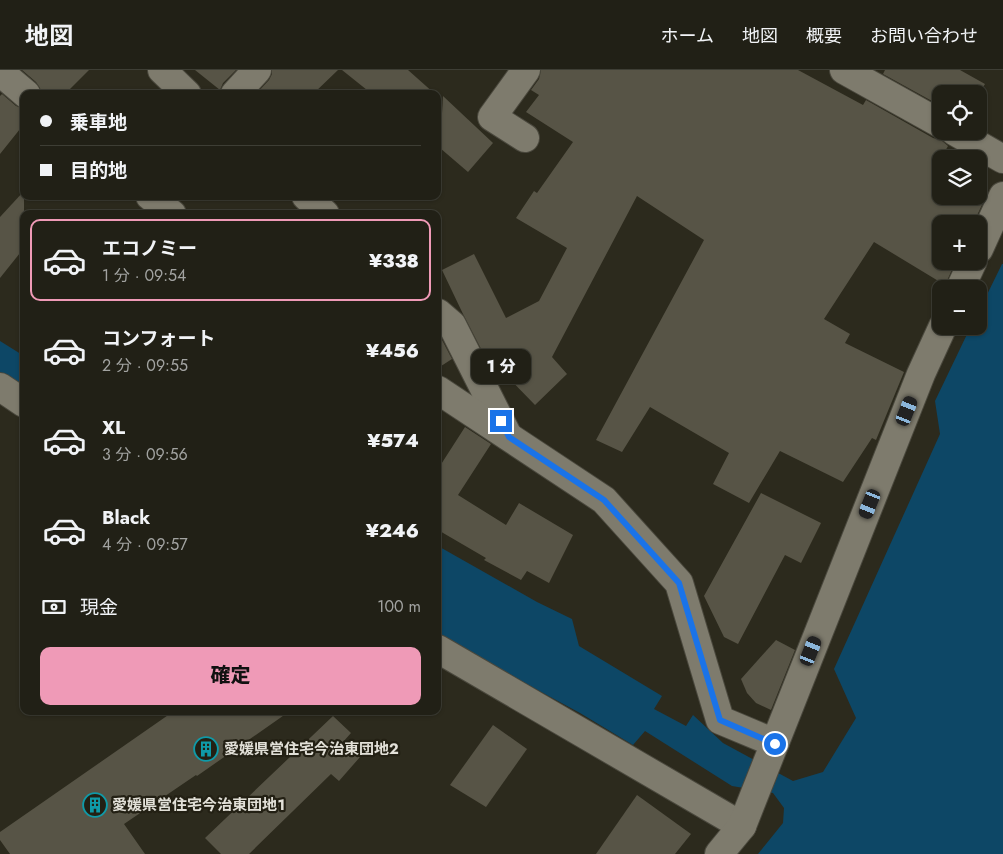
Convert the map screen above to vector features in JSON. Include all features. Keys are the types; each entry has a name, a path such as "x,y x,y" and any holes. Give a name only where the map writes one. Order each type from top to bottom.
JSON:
{"street":[{"path":"162,70 183,90"},
{"path":"239,90 257,70"},
{"path":"525,138 492,117 526,70"},
{"path":"844,70 932,119"},
{"path":"0,72 21,90"},
{"path":"970,140 1003,159"},
{"path":"987,231 1003,196"},
{"path":"155,200 167,210"},
{"path":"310,200 322,210"},
{"path":"441,316 452,325 509,437"},
{"path":"719,854 742,826 921,374 939,335"},
{"path":"0,387 20,400"},
{"path":"441,392 604,500 679,583 720,720 775,744"},
{"path":"441,651 742,826"}],"water":[{"path":"1003,264 1003,854 758,854 783,823 784,808 773,793 732,786 645,731 633,745 580,713 441,638 441,548 537,602 572,619 579,646 662,696 654,709 686,726 693,715 723,743 793,781 823,772 856,718 834,669 940,434 935,401 967,335 987,335 987,295"},
{"path":"0,341 20,354 20,392 0,379"}],"building":[{"path":"22,70 89,70 69,90 40,90 36,82"},
{"path":"195,70 236,70 223,83 220,90"},
{"path":"272,70 338,70 317,90 260,90 272,74"},
{"path":"342,70 408,70 430,90 367,90"},
{"path":"541,70 798,70 863,105 866,100 932,137 932,140 941,140 948,146 946,150 932,150 932,205 982,205 977,215 932,215 932,270 952,270 947,280 937,280 874,242 824,319 850,334 845,343 904,372 876,440 872,438 843,482 780,451 749,503 713,484 729,453 650,407 622,452 596,440 704,240 637,196 552,357 567,374 535,405 501,370 494,374 442,270 474,254 506,318 539,301 567,248 516,218 534,191 537,193 573,142 526,112 539,95 531,90 539,79"},
{"path":"885,70 960,70 985,84 932,85 932,101 883,74"},
{"path":"2,94 20,108 20,129 0,154 0,96"},
{"path":"443,96 493,143 468,172 441,149"},
{"path":"20,195 20,200 24,200 24,210 20,210 20,253 0,278 0,217"},
{"path":"441,338 452,359 441,366"},
{"path":"465,427 491,444 458,495 506,525 519,503 573,535 549,583 527,571 521,580 484,560 486,558 441,532 441,464"},
{"path":"761,493 821,523 801,563 785,555 738,644 724,637 704,596"},
{"path":"776,640 795,650 771,710 756,703 747,693 741,679"},
{"name":"愛媛県営住宅今治東団地１","path":"168,715 284,715 124,824 145,854 10,854 0,840 0,832"},
{"path":"333,716 351,733 343,742 360,757 339,781 331,774 249,854 221,854 205,838"},
{"path":"493,725 527,749 486,807 450,785"},
{"path":"637,795 691,834 675,854 596,854"}],"place":[{"name":"愛媛県営住宅今治東団地２","path":"206,749"},
{"name":"愛媛県営住宅今治東団地１","path":"95,805"}],"route":[{"path":"501,421 509,437 604,500 679,583 720,720 775,744"}]}
